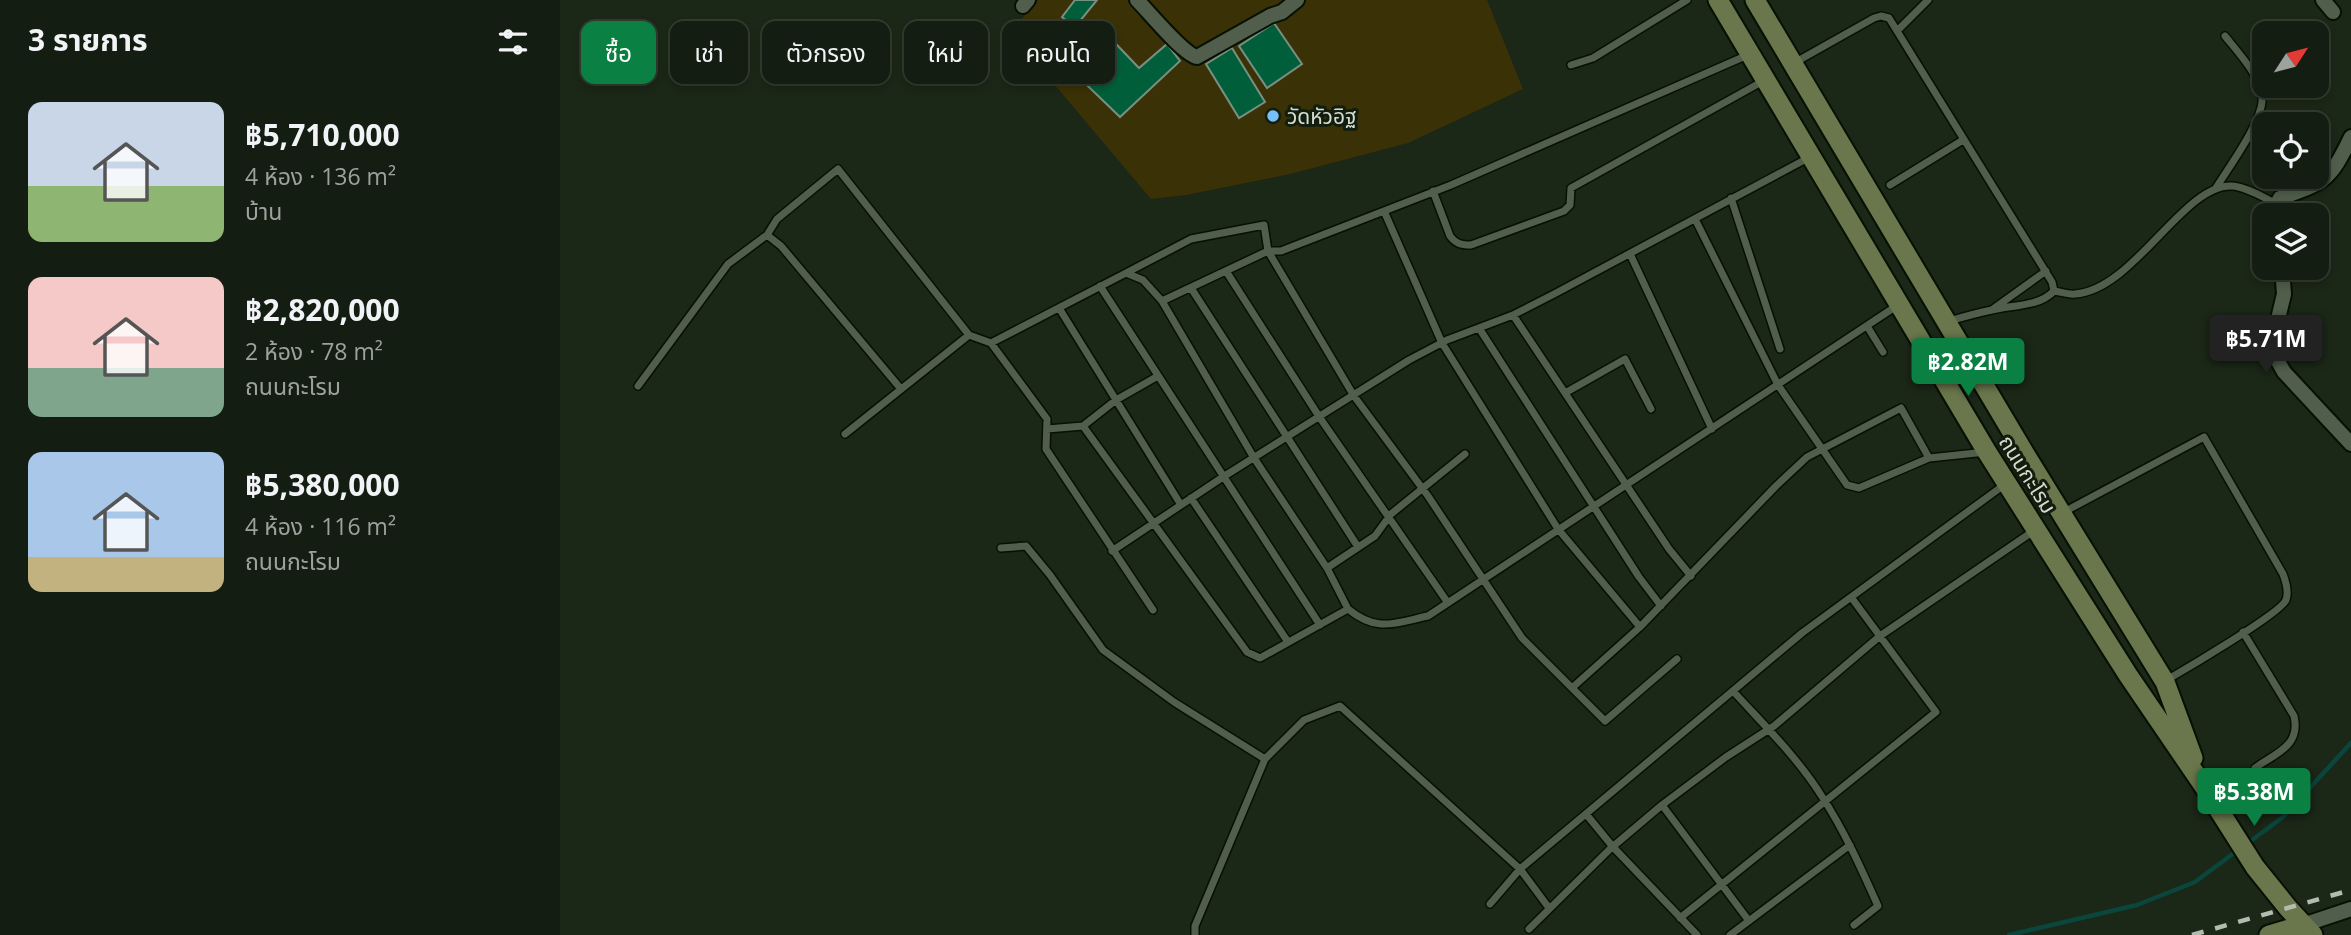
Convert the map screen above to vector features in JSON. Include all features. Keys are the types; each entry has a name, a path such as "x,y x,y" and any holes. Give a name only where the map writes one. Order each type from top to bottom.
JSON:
{"main road":[{"name":"ถนนกะโรม","path":"1717,0 1987,452 2128,676 2203,785 2255,867 2308,930"},
{"name":"ถนนกะโรม","path":"1755,0 2061,514 2165,682 2203,785"},
{"path":"1766,79 1793,63"},
{"path":"2036,529 2061,514"},
{"path":"2269,935 2308,930"}],"street":[{"path":"1137,0 1191,56 1198,57 1270,16 1282,12 1297,0"},
{"path":"2323,0 2333,12"},
{"path":"2279,203 2280,198 2321,184 2330,174 2351,137"},
{"path":"2283,280 2284,294 2273,340 2276,356 2284,372 2351,444"},
{"path":"2308,930 2351,909"}],"lane":[{"path":"1571,65 1592,58 1687,0"},
{"path":"1898,30 1928,0"},
{"path":"1793,63 1874,18 1889,18 2046,271 2054,291"},
{"path":"2216,188 2253,129 2263,96 2251,70 2225,36"},
{"path":"1162,301 1268,251 1281,251 1384,211 1751,54"},
{"path":"1433,191 1450,236 1461,245 1471,245 1564,211 1570,205 1571,188 1766,79"},
{"path":"1889,185 1963,140"},
{"path":"1112,551 1223,477 1409,360 1442,343 1513,315 1631,256 1731,198 1810,157"},
{"path":"638,386 728,264 767,235 778,219 838,169 969,335 991,343 1047,419 1046,449 1153,610"},
{"path":"2054,291 2074,295 2088,292 2106,282 2141,255 2202,194 2216,188 2233,186 2265,203"},
{"path":"1731,198 1780,349"},
{"path":"1384,211 1442,343 1558,529 1640,627"},
{"path":"1695,219 1778,385 1847,485 1859,488 1929,458 1987,452"},
{"path":"991,343 1191,239 1264,225 1268,251 1354,396 1423,488 1522,638 1605,721 1677,659"},
{"path":"767,235 781,246 901,389"},
{"path":"1631,256 1712,429"},
{"path":"1226,271 1320,418 1448,603"},
{"path":"1992,309 2046,271"},
{"path":"1126,272 1143,280 1162,301 1254,458 1327,568 1348,609 1381,626 1428,616 1899,305"},
{"path":"1100,286 1320,625"},
{"path":"1191,288 1358,547"},
{"path":"1947,322 1992,309 2036,302 2049,297 2054,291"},
{"path":"1059,308 1181,505"},
{"path":"1513,315 1669,549 1691,576"},
{"path":"1867,326 1883,352"},
{"path":"1479,328 1593,506 1661,606"},
{"path":"845,435 969,335"},
{"path":"1565,393 1625,359 1651,409"},
{"path":"1047,429 1083,426 1116,400 1158,376"},
{"path":"1573,687 1640,627 1807,457 1901,408 1929,458"},
{"path":"1083,426 1247,652 1261,658 1348,609"},
{"path":"2061,514 2204,437 2283,574 2287,599 2281,608 2165,682"},
{"path":"1327,568 1375,536 1388,519 1465,454"},
{"path":"1490,904 1520,869 1802,633 2007,483"},
{"path":"1191,498 1288,642"},
{"path":"1529,929 1613,847 1662,805 1726,757 1769,730 1880,636 2036,529"},
{"path":"1001,548 1026,546 1103,650 1174,702 1265,760"},
{"path":"1680,918 1936,712 1851,597"},
{"path":"2244,632 2294,716 2297,730 2293,741 2255,768"},
{"path":"1733,691 1769,730 1825,801 1850,845 1878,906 1854,925"},
{"path":"1195,935 1195,926 1265,760 1304,720 1340,706 1520,869 1549,908"},
{"path":"1662,805 1749,921"},
{"path":"1586,814 1613,847 1697,935"},
{"path":"1730,935 1850,845"}],"shaded area":[{"name":"วัดหัวอิฐ","path":"1038,0 1487,0 1523,89 1408,143 1290,174 1186,195 1151,199 1054,84 1115,84 1115,21 1020,21"}],"building":[{"path":"1075,0 1097,0 1080,21 1067,21 1062,17"},
{"path":"1274,23 1302,64 1267,88 1239,46"},
{"path":"1115,43 1139,68 1167,44 1180,61 1120,117 1086,84 1115,84"},
{"path":"1232,48 1265,102 1239,118 1206,64"}],"waterway":[{"path":"2248,843 2283,817 2351,743"},
{"path":"2009,935 2137,905 2195,882 2238,850"}],"railway":[{"path":"2192,935 2351,890"}],"place":[{"name":"วัดหัวอิฐ","path":"1273,116"}]}
